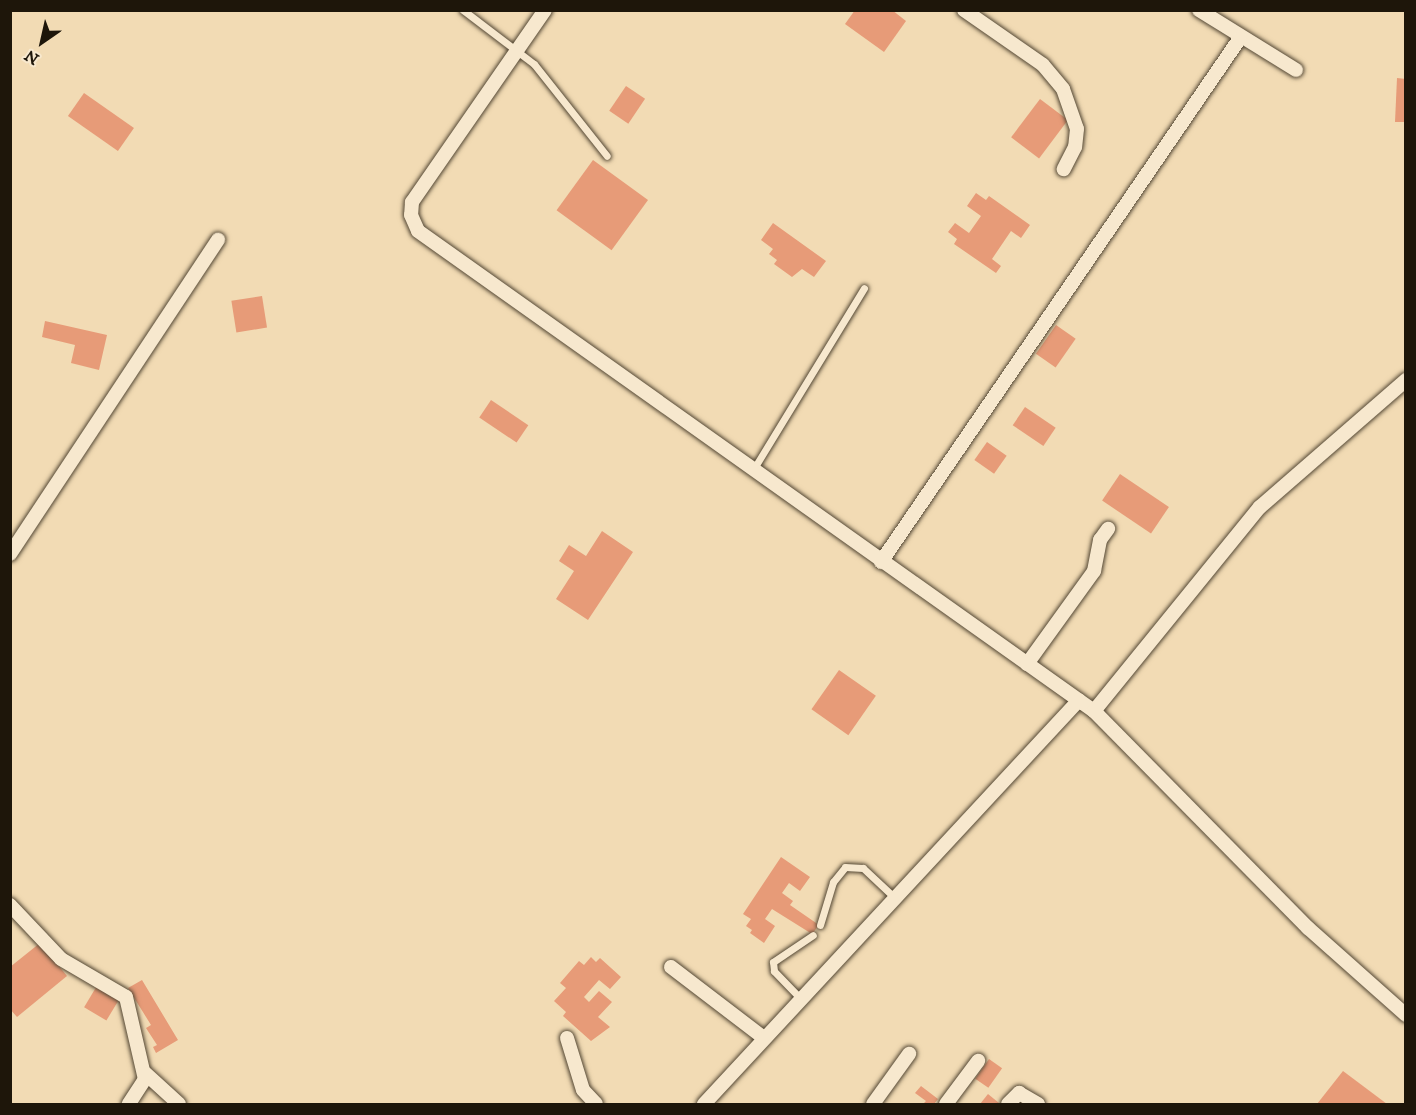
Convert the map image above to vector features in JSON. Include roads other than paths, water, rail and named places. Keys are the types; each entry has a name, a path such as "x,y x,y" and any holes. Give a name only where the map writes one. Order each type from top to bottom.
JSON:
{"street":[{"path":"545,10 412,202 413,222 426,238 1094,711 1308,928 1406,1015"},
{"path":"964,10 1043,65 1063,89 1077,137 1064,169"},
{"path":"1199,10 1240,38 1296,70"},
{"path":"881,562 1240,38"},
{"path":"10,554 15,536 218,240"},
{"path":"1094,711 1260,507 1406,380"},
{"path":"1027,664 1094,571 1100,540 1108,529"},
{"path":"704,1104 1079,700"},
{"path":"10,905 61,959 126,997 145,1074 179,1104"},
{"path":"671,967 764,1038"},
{"path":"567,1038 583,1090 596,1104"},
{"path":"873,1104 909,1054"},
{"path":"946,1104 978,1061"},
{"path":"129,1104 145,1074"},
{"path":"1008,1104 1019,1093 1038,1104"}],"lane":[{"path":"462,10 518,49 541,71 607,156"},
{"path":"752,470 864,288"},
{"path":"820,926 833,882 845,867 863,868 895,898"},
{"path":"801,999 774,971 773,962 813,935"}]}
